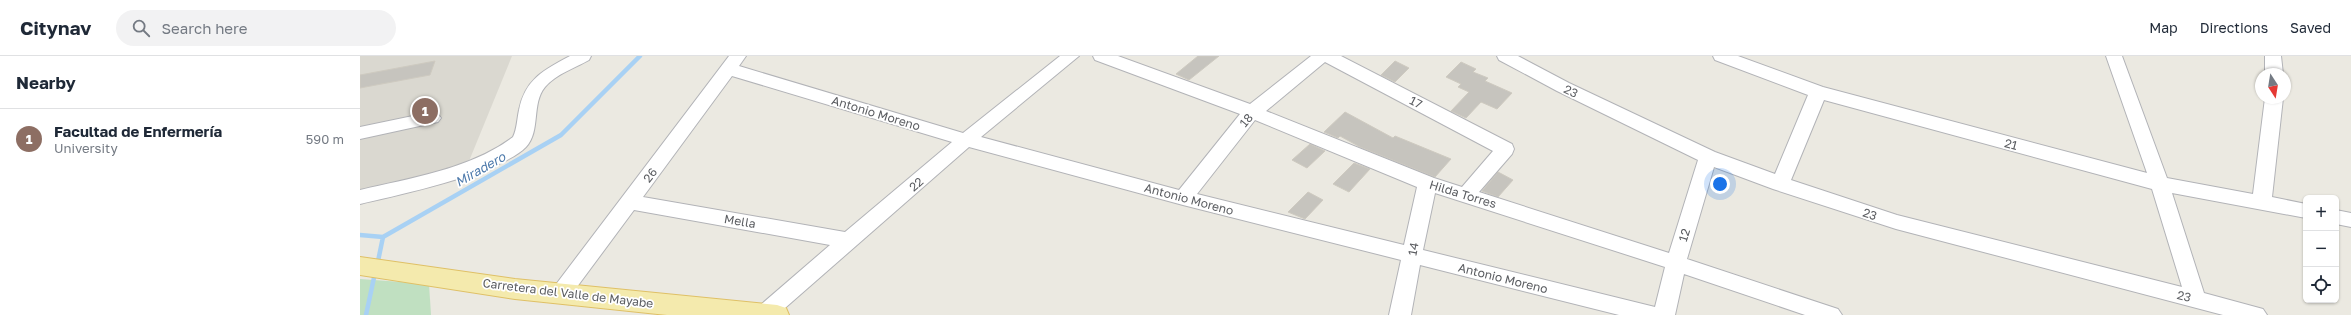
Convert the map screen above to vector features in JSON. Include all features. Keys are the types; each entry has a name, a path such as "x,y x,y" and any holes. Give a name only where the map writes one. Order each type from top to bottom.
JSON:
{"main road":[{"name":"Carretera del Valle de Mayabe","path":"360,266 415,275 561,293 681,311 770,314"}],"street":[{"path":"360,197 486,162 515,146 524,134 528,103 535,85 547,75 583,56"},
{"name":"22","path":"770,314 966,140 1071,56"},
{"name":"Hilda Torres","path":"1101,56 1252,112 1427,183 1676,263 1831,315"},
{"name":"18","path":"1183,198 1252,112 1322,56"},
{"name":"17","path":"1327,56 1505,149 1466,195"},
{"name":"23","path":"1505,56 1563,87 1708,157 1780,184 1896,222 2256,315"},
{"name":"21","path":"1721,56 1818,92 2160,184 2303,210"},
{"path":"2114,56 2160,184 2196,300"},
{"path":"2273,56 2274,68"},
{"name":"Antonio Moreno","path":"733,62 966,140 1183,198 1653,315"},
{"name":"26","path":"561,293 733,62"},
{"path":"1780,184 1818,92"},
{"path":"2262,202 2273,104"},
{"path":"360,132 432,118"},
{"name":"12","path":"1664,315 1676,263 1708,157"},
{"name":"14","path":"1400,315 1427,183"},
{"name":"Mella","path":"630,202 851,241"},
{"path":"2339,218 2351,220"}],"shaded area":[{"path":"360,56 512,56 467,166 360,194"}],"green space":[{"path":"360,279 429,284 431,315 360,315"}],"building":[{"path":"1198,56 1219,56 1189,80 1176,74"},
{"path":"435,61 430,75 360,88 360,75"},
{"path":"1395,61 1409,68 1395,82 1381,75"},
{"path":"1461,62 1476,69 1473,72 1488,78 1485,81 1512,93 1497,109 1481,102 1466,118 1451,111 1469,92 1458,87 1461,84 1446,77"},
{"path":"1345,112 1393,138 1395,136 1451,159 1435,177 1360,147 1340,136 1338,138 1324,132"},
{"path":"1310,144 1325,151 1307,168 1292,160"},
{"path":"1354,163 1370,169 1349,192 1333,184"},
{"path":"1498,172 1513,180 1498,197 1482,191"},
{"path":"1308,192 1323,200 1305,219 1288,212"}],"waterway":[{"name":"Miradero","path":"383,237 561,135 640,56"},
{"path":"360,235 383,237"},
{"name":"Miradero","path":"377,266 383,237"},
{"name":"Miradero","path":"366,315 375,273"}],"place":[{"name":"Facultad de Enfermería","path":"425,111"}]}
